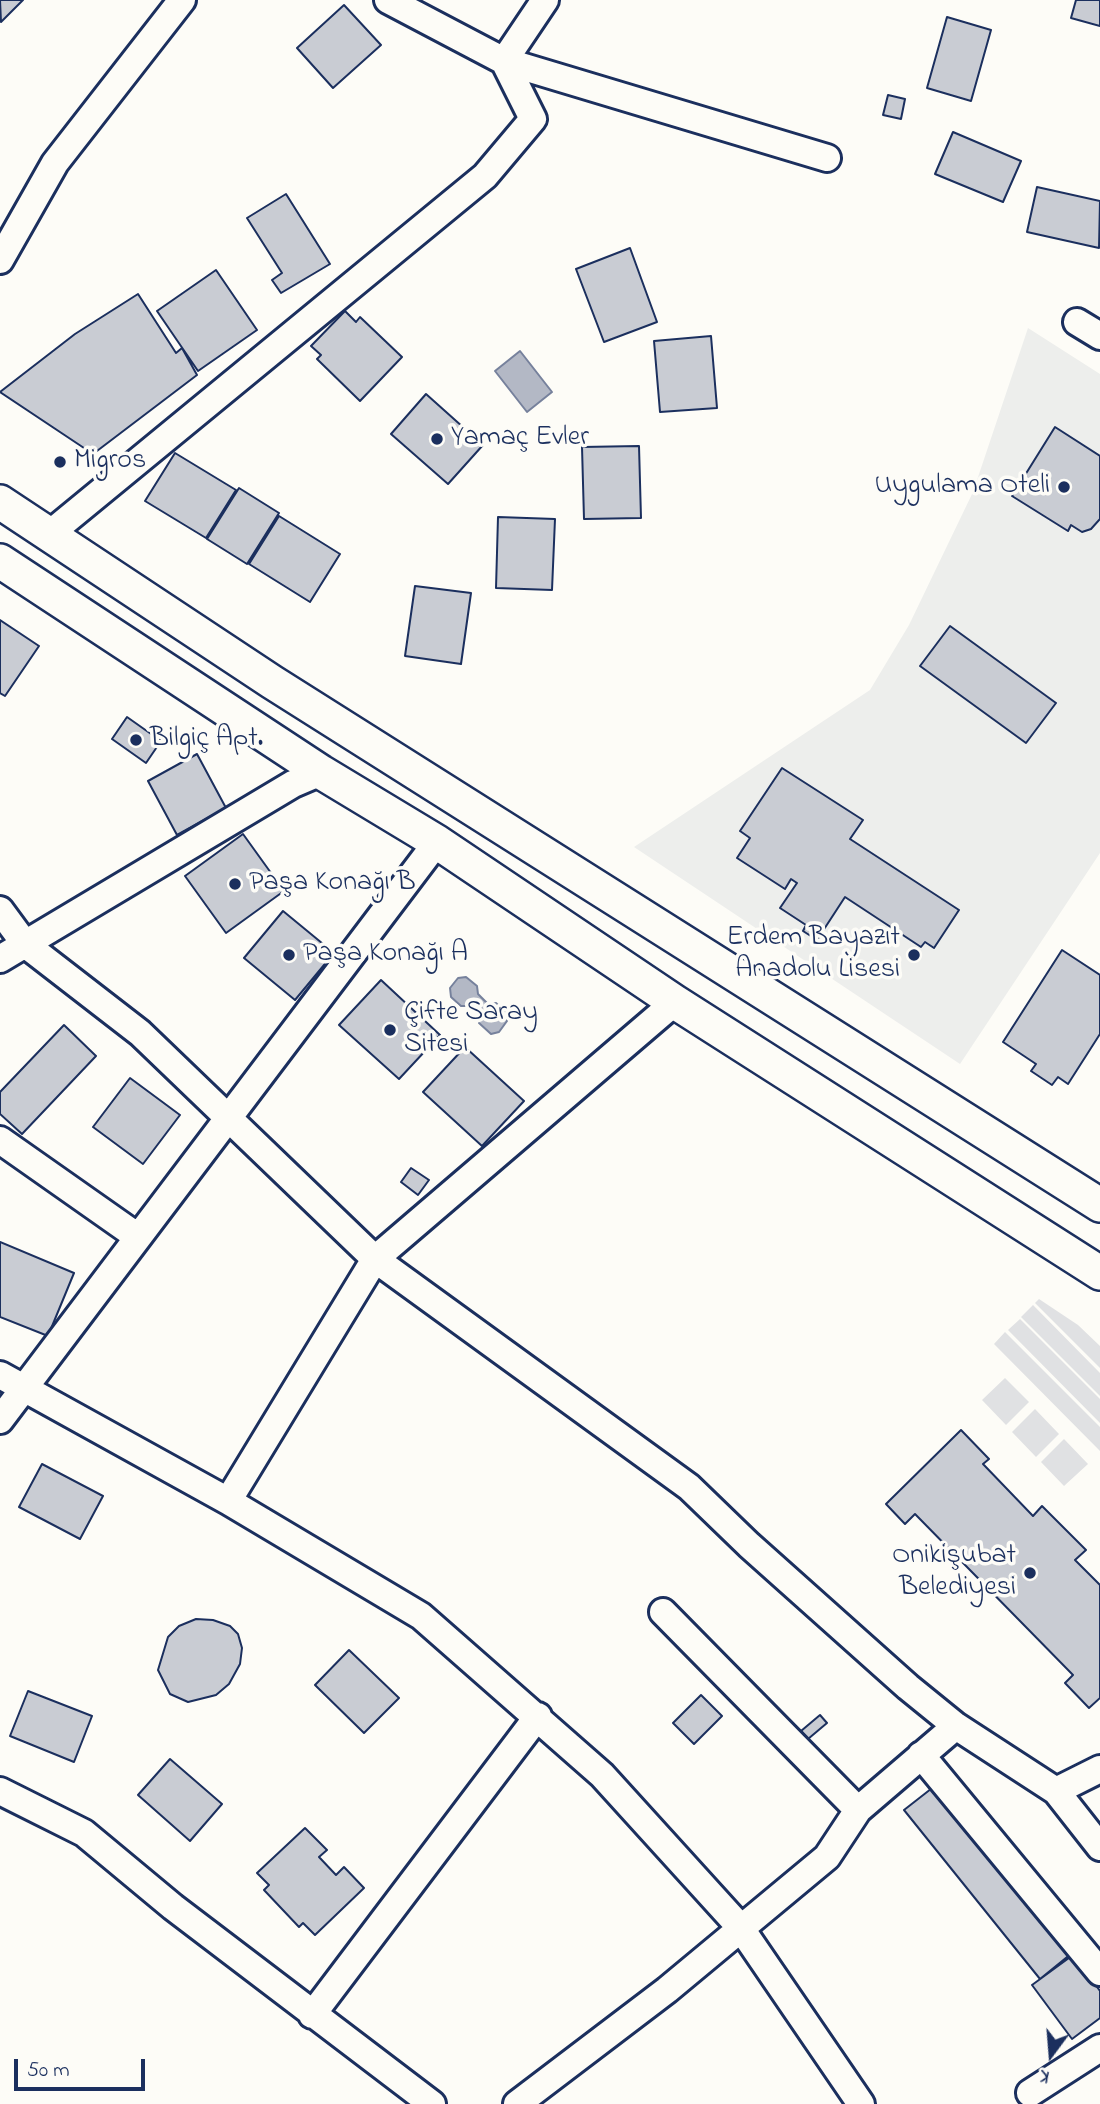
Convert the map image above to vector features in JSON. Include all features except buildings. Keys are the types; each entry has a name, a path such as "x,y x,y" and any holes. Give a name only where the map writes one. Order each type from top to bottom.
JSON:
{"main road":[{"path":"0,502 47,536 1098,1201"},
{"path":"0,561 321,772 437,842 675,1002 1100,1273"}],"street":[{"path":"0,260 55,163 182,0"},
{"path":"388,0 504,61 827,158"},
{"path":"504,61 545,0"},
{"path":"47,536 485,176 533,119 504,61"},
{"path":"0,959 293,784 321,772"},
{"path":"0,1420 437,842"},
{"path":"0,910 25,944 139,1033 375,1259 689,1487 769,1563 956,1726 1056,1791 1100,1847"},
{"path":"228,1501 375,1259 675,1002"},
{"path":"0,1140 138,1237"},
{"path":"0,1375 228,1501 421,1616 538,1716 602,1776 740,1927 861,2104"},
{"path":"663,1612 858,1810"},
{"path":"312,2015 538,1716"},
{"path":"517,2104 667,1990 827,1857 858,1810 956,1726"},
{"path":"922,1755 1100,1972"},
{"path":"1056,1791 1100,1769"},
{"path":"0,1791 84,1833 173,1908 432,2104"},
{"path":"1030,2093 1100,2048"}],"shaded area":[{"path":"1028,328 1100,374 1100,853 960,1064 634,847 870,690 909,625 973,492"},
{"path":"520,351 552,392 527,412 495,371"},
{"path":"466,977 477,986 478,994 489,1005 496,1003 507,1014 507,1021 499,1032 491,1034 479,1023 479,1015 469,1006 461,1006 451,997 450,988 458,978"},
{"path":"1039,1299 1078,1325 1100,1346 1100,1368 1035,1303"},
{"path":"1033,1305 1100,1373 1100,1396 1021,1317"},
{"path":"1020,1319 1100,1399 1100,1423 1008,1330"},
{"path":"1005,1332 1100,1427 1100,1451 994,1344"},
{"path":"1005,1378 1029,1402 1006,1425 982,1400"},
{"path":"1035,1409 1059,1434 1036,1457 1012,1432"},
{"path":"1064,1439 1088,1464 1064,1486 1041,1462"}],"place":[{"name":"Yamaç Evler","path":"437,439"},
{"name":"Migros","path":"60,462"},
{"name":"Uygulama Oteli","path":"1064,487"},
{"name":"Bilgiç Apt.","path":"136,740"},
{"name":"Paşa Konağı B","path":"235,884"},
{"name":"Paşa Konağı A","path":"289,955"},
{"name":"Erdem Bayazıt Anadolu Lisesi","path":"914,955"},
{"name":"Çifte Saray Sitesi","path":"390,1030"},
{"name":"Onikişubat Belediyesi","path":"1030,1573"}]}
